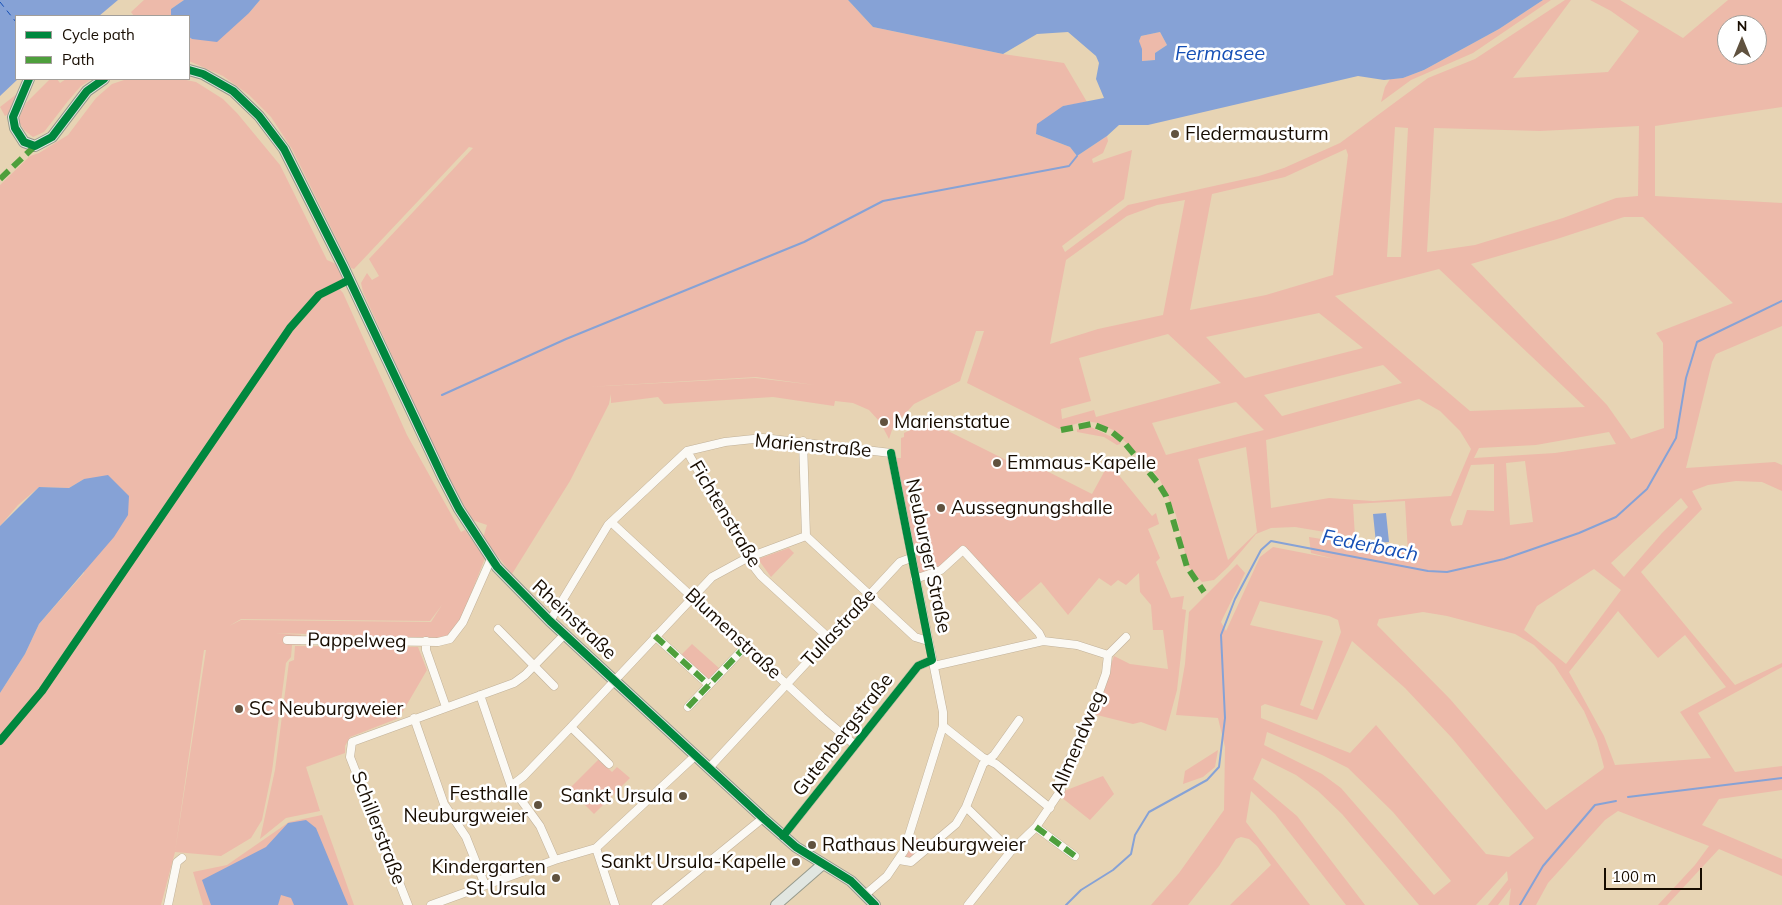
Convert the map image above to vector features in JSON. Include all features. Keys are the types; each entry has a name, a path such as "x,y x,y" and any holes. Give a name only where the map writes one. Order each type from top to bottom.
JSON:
{"main road":[{"name":"Rheinstraße","path":"190,70 203,74 233,91 259,116 284,149 349,280 442,478 459,510 491,559 524,597 763,818 783,836 851,881 875,905"},
{"path":"30,80 13,117 15,128 24,142 35,146 52,137 87,91 103,80"},
{"path":"776,905 823,864"}],"street":[{"name":"Marienstraße","path":"550,621 611,522 688,451 725,442 763,438 803,441 891,453"},
{"path":"803,441 806,536 915,637 928,641"},
{"name":"Fichtenstraße","path":"688,451 747,558 762,576 829,638"},
{"name":"Neuburger Straße","path":"866,894 899,860 904,851 943,726 944,712 915,579 891,453"},
{"name":"Blumenstraße","path":"611,522 855,745"},
{"path":"511,786 524,776 712,577 747,558 806,536"},
{"path":"915,579 941,570 963,550 1039,633 1043,641"},
{"name":"Tullastraße","path":"709,768 900,562 911,558"},
{"name":"Pappelweg","path":"287,640 438,642 450,639 463,622 491,559"},
{"path":"498,629 554,686"},
{"path":"486,885 466,837 444,804 414,718 514,683 564,634"},
{"path":"655,636 709,685"},
{"path":"933,663 1043,641 1077,646 1108,655 1126,637"},
{"name":"Pappelweg","path":"426,641 426,650 446,707"},
{"path":"688,707 746,646"},
{"name":"Allmendweg","path":"968,905 1011,851 1036,827 1061,790 1059,781 1091,714 1106,673 1108,655"},
{"name":"Gutenbergstraße","path":"783,836 918,666 933,663"},
{"path":"480,695 511,786 540,826 554,860"},
{"name":"Schillerstraße","path":"408,905 349,750 352,742 360,738 414,718"},
{"path":"899,860 911,862 956,824 966,807 983,764 994,755 1019,720"},
{"path":"943,726 1050,808"},
{"path":"571,727 609,764"},
{"path":"431,905 554,860 596,848 695,756"},
{"path":"966,807 1011,851"},
{"path":"656,905 763,818"},
{"path":"1036,827 1075,856"},
{"path":"596,848 615,905"},
{"path":"168,905 177,862 182,858"}],"shaded area":[{"path":"144,0 184,0 171,9 171,15 133,15 131,12"},
{"path":"260,0 848,0 873,27 1003,54 1064,63 1087,102 1063,106 1036,134 1070,147 1077,156 1107,136 1108,141 1103,153 1092,159 1093,163 1132,150 1124,199 1062,246 1065,252 1128,205 1259,176 1284,168 1340,143 1428,78 1475,59 1565,0 1571,0 1513,78 1608,72 1639,31 1611,11 1590,0 1620,0 1683,38 1728,0 1782,0 1782,107 1655,126 1655,196 1782,203 1782,326 1716,354 1712,362 1686,468 1775,462 1782,465 1782,491 1762,482 1736,481 1708,485 1692,491 1702,509 1641,572 1735,685 1782,663 1782,667 1698,713 1735,772 1782,766 1782,790 1719,799 1702,825 1782,859 1782,876 1719,849 1667,905 1658,905 1695,865 1709,846 1618,811 1605,820 1548,883 1536,905 1509,905 1511,888 1498,905 1488,905 1508,880 1507,871 1476,905 1419,905 1342,814 1318,791 1296,775 1262,758 1253,779 1297,816 1365,905 1346,905 1275,814 1251,791 1246,822 1310,905 1230,905 1271,865 1257,846 1249,839 1241,837 1236,839 1219,866 1188,905 1151,905 1179,873 1224,810 1225,747 1218,718 1176,715 1185,664 1189,612 1237,564 1245,573 1221,622 1226,631 1260,557 1273,547 1335,559 1311,553 1309,537 1408,553 1405,501 1353,504 1355,537 1295,527 1271,528 1256,534 1228,567 1214,580 1202,582 1188,566 1176,515 1160,480 1147,463 1113,430 1098,423 1085,421 1059,429 967,383 984,331 976,331 960,381 914,404 893,427 889,439 880,422 869,410 853,403 835,401 834,406 773,397 664,404 658,397 611,403 611,394 609,404 570,481 512,574 483,538 487,525 472,520 441,463 363,292 361,283 367,273 372,280 379,276 369,259 473,148 469,147 354,269 351,268 292,149 271,117 249,95 223,76 190,61 190,38 192,39 249,13","holes":["1639,126 1638,196 1616,198 1563,218 1475,245 1427,252 1434,128 1540,131","1395,127 1408,128 1401,257 1387,257","1346,149 1348,155 1333,275 1266,295 1190,310 1212,194 1285,177","1185,200 1163,315 1098,329 1050,344 1066,260 1127,216 1157,205","1624,217 1643,217 1733,303 1656,333 1663,343 1664,428 1631,439 1607,405 1471,264","1439,269 1585,407 1470,411 1335,296","1319,313 1363,348 1245,378 1206,337","1168,334 1221,383 1096,417 1094,410 1062,419 1061,409 1091,401 1079,358","1383,365 1402,383 1282,416 1264,395","756,377 815,385 755,378 587,387","1419,399 1440,411 1460,431 1471,449 1451,496 1373,501 1329,498 1271,508 1266,440","1236,402 1264,430 1166,455 1152,423","1609,432 1616,444 1555,453 1474,458 1479,448 1536,445","1246,447 1257,532 1228,560 1198,459","1525,461 1533,522 1510,525 1506,463","1494,464 1494,511 1467,510 1462,525 1452,526 1450,520 1471,465","1681,498 1688,507 1662,533 1624,577 1611,563","1594,569 1621,590 1566,664 1524,630 1537,606","1260,601 1329,616 1338,620 1341,632 1313,710 1300,705 1323,641 1250,625","1618,611 1658,658 1685,635 1726,687 1680,712 1711,758 1615,765 1604,736 1569,672","1423,612 1447,616 1515,634 1534,645 1554,665 1584,711 1597,741 1603,769 1546,810 1450,699 1377,625 1379,619","1352,641 1405,688 1452,738 1534,838 1509,857 1486,854 1376,725 1350,753 1261,718 1261,706 1265,704 1317,720","1267,732 1348,768 1393,812 1451,881 1434,895 1341,788 1322,774 1264,745"]},
{"path":"1543,0 1551,0 1473,53 1411,80 1381,102 1385,87 1390,79 1403,78 1424,70 1499,29"},
{"path":"1160,32 1167,45 1155,53 1155,60 1142,61 1139,41 1141,36"},
{"path":"49,80 58,80 60,83 64,80 90,80 81,86 44,132 33,137 24,130 19,122 26,103"},
{"path":"124,80 186,80 196,82 223,99 237,113 280,165 327,260 336,264 343,279 335,284 343,293 407,435 461,532 465,530 485,558 464,612 455,630 449,635 438,638 276,633 301,635 301,645 292,645 291,657 286,663 272,771 262,820 251,838 221,856 175,852 161,905 0,905 0,693 25,654 39,624 84,573 84,479 69,488 39,487 18,505 0,526 0,185 30,156 39,153 68,135 96,98 112,84","holes":["442,605 431,622 241,620 229,626 241,619 430,621","204,650 206,650 175,852"]},
{"path":"18,93 10,113 5,116 0,107"},
{"path":"933,419 950,432 1014,464 1019,457 1092,494 1109,463 1152,516 1156,513 1159,524 1148,529 1160,558 1156,562 1171,598 1184,596 1182,609 1186,610 1177,690 1166,731 1141,722 1133,724 1093,714 1114,656 1130,664 1168,669 1163,630 1153,630 1151,605 1140,592 1139,573 1126,585 1118,580 1111,586 1099,578 1068,615 1041,582 1016,604 963,545 940,567 917,576 895,458 901,458 901,438 904,437 904,433"},
{"path":"1089,426 1120,441 1120,444 1117,445 1104,437 1077,432 1077,429"},
{"path":"789,548 794,553 771,577 758,559"},
{"path":"692,644 720,669 710,679 707,679 680,656"},
{"path":"295,646 418,647 427,670 399,718 350,737 345,746 345,753 306,767 320,811 286,818 260,839 275,770 289,662 294,660"},
{"path":"1218,750 1215,767 1203,777 1183,784 1185,771"},
{"path":"599,759 612,772 617,767 630,778 594,814 569,789"},
{"path":"1103,776 1114,794 1090,820 1061,797 1064,791"},
{"path":"322,815 354,905 203,905 193,872 227,865 289,822"},
{"path":"915,837 924,842 925,846 914,858 909,859 906,856"}],"water":[{"path":"0,0 118,0 100,15 15,15 15,80 17,80 0,96"},
{"path":"184,0 260,0 249,13 217,42 190,38 190,15 171,15 171,9"},
{"name":"Fermasee","path":"848,0 1543,0 1499,29 1424,70 1403,78 1384,80 1358,76 1148,125 1119,125 1107,136 1077,156 1070,147 1036,134 1037,124 1063,106 1104,98 1096,79 1099,63 1096,56 1068,32 1037,34 1003,54 873,27","holes":["1160,32 1167,45 1155,53 1155,60 1142,61 1142,49 1139,41 1141,36"]},
{"path":"108,475 129,496 128,515 114,537 39,624 25,654 0,693 0,526 39,487 69,488 84,479"},
{"path":"1386,513 1389,542 1376,543 1373,514"},
{"path":"306,820 316,828 348,905 294,905 291,898 281,895 278,905 211,905 202,880 266,847 288,823"}],"waterway":[{"path":"442,395 566,339 804,242 883,201 1069,166 1077,156"},
{"name":"Federbach","path":"1066,905 1081,890 1113,870 1131,854 1135,835 1149,812 1207,780 1219,767 1225,718 1221,635 1235,599 1261,550 1271,541 1428,571 1447,572 1504,559 1579,533 1616,517 1647,489 1676,438 1686,378 1697,342 1782,301"},
{"path":"1628,797 1782,778"},
{"path":"1520,905 1543,866 1595,805 1616,801"}],"ferry route":[{"path":"0,2 15,21"}],"marked path":[{"path":"0,179 35,146"},
{"path":"1061,430 1092,424 1112,432 1123,441 1158,483 1166,496 1187,567 1204,592"},
{"path":"655,636 709,685"},
{"path":"688,707 746,646"},
{"path":"1036,827 1075,856"}],"cycle path":[{"path":"190,70 203,74 233,91 259,116 284,149 343,266 443,478 459,509 497,567 550,621 763,818 796,847 851,881 875,905"},
{"path":"29,80 13,117 15,128 24,142 35,146 52,137 87,91 103,80"},
{"path":"0,741 42,691 290,328 319,295 349,280"},
{"path":"783,836 918,666 932,660 891,453"}],"place":[{"name":"Fledermausturm","path":"1175,134"},
{"name":"Marienstatue","path":"884,422"},
{"name":"Emmaus-Kapelle","path":"997,463"},
{"name":"Aussegnungshalle","path":"941,508"},
{"name":"SC Neuburgweier","path":"239,709"},
{"name":"Sankt Ursula","path":"683,796"},
{"name":"Festhalle Neuburgweier","path":"538,805"},
{"name":"Rathaus Neuburgweier","path":"812,845"},
{"name":"Sankt Ursula-Kapelle","path":"796,862"},
{"name":"Kindergarten St Ursula","path":"556,878"}]}
